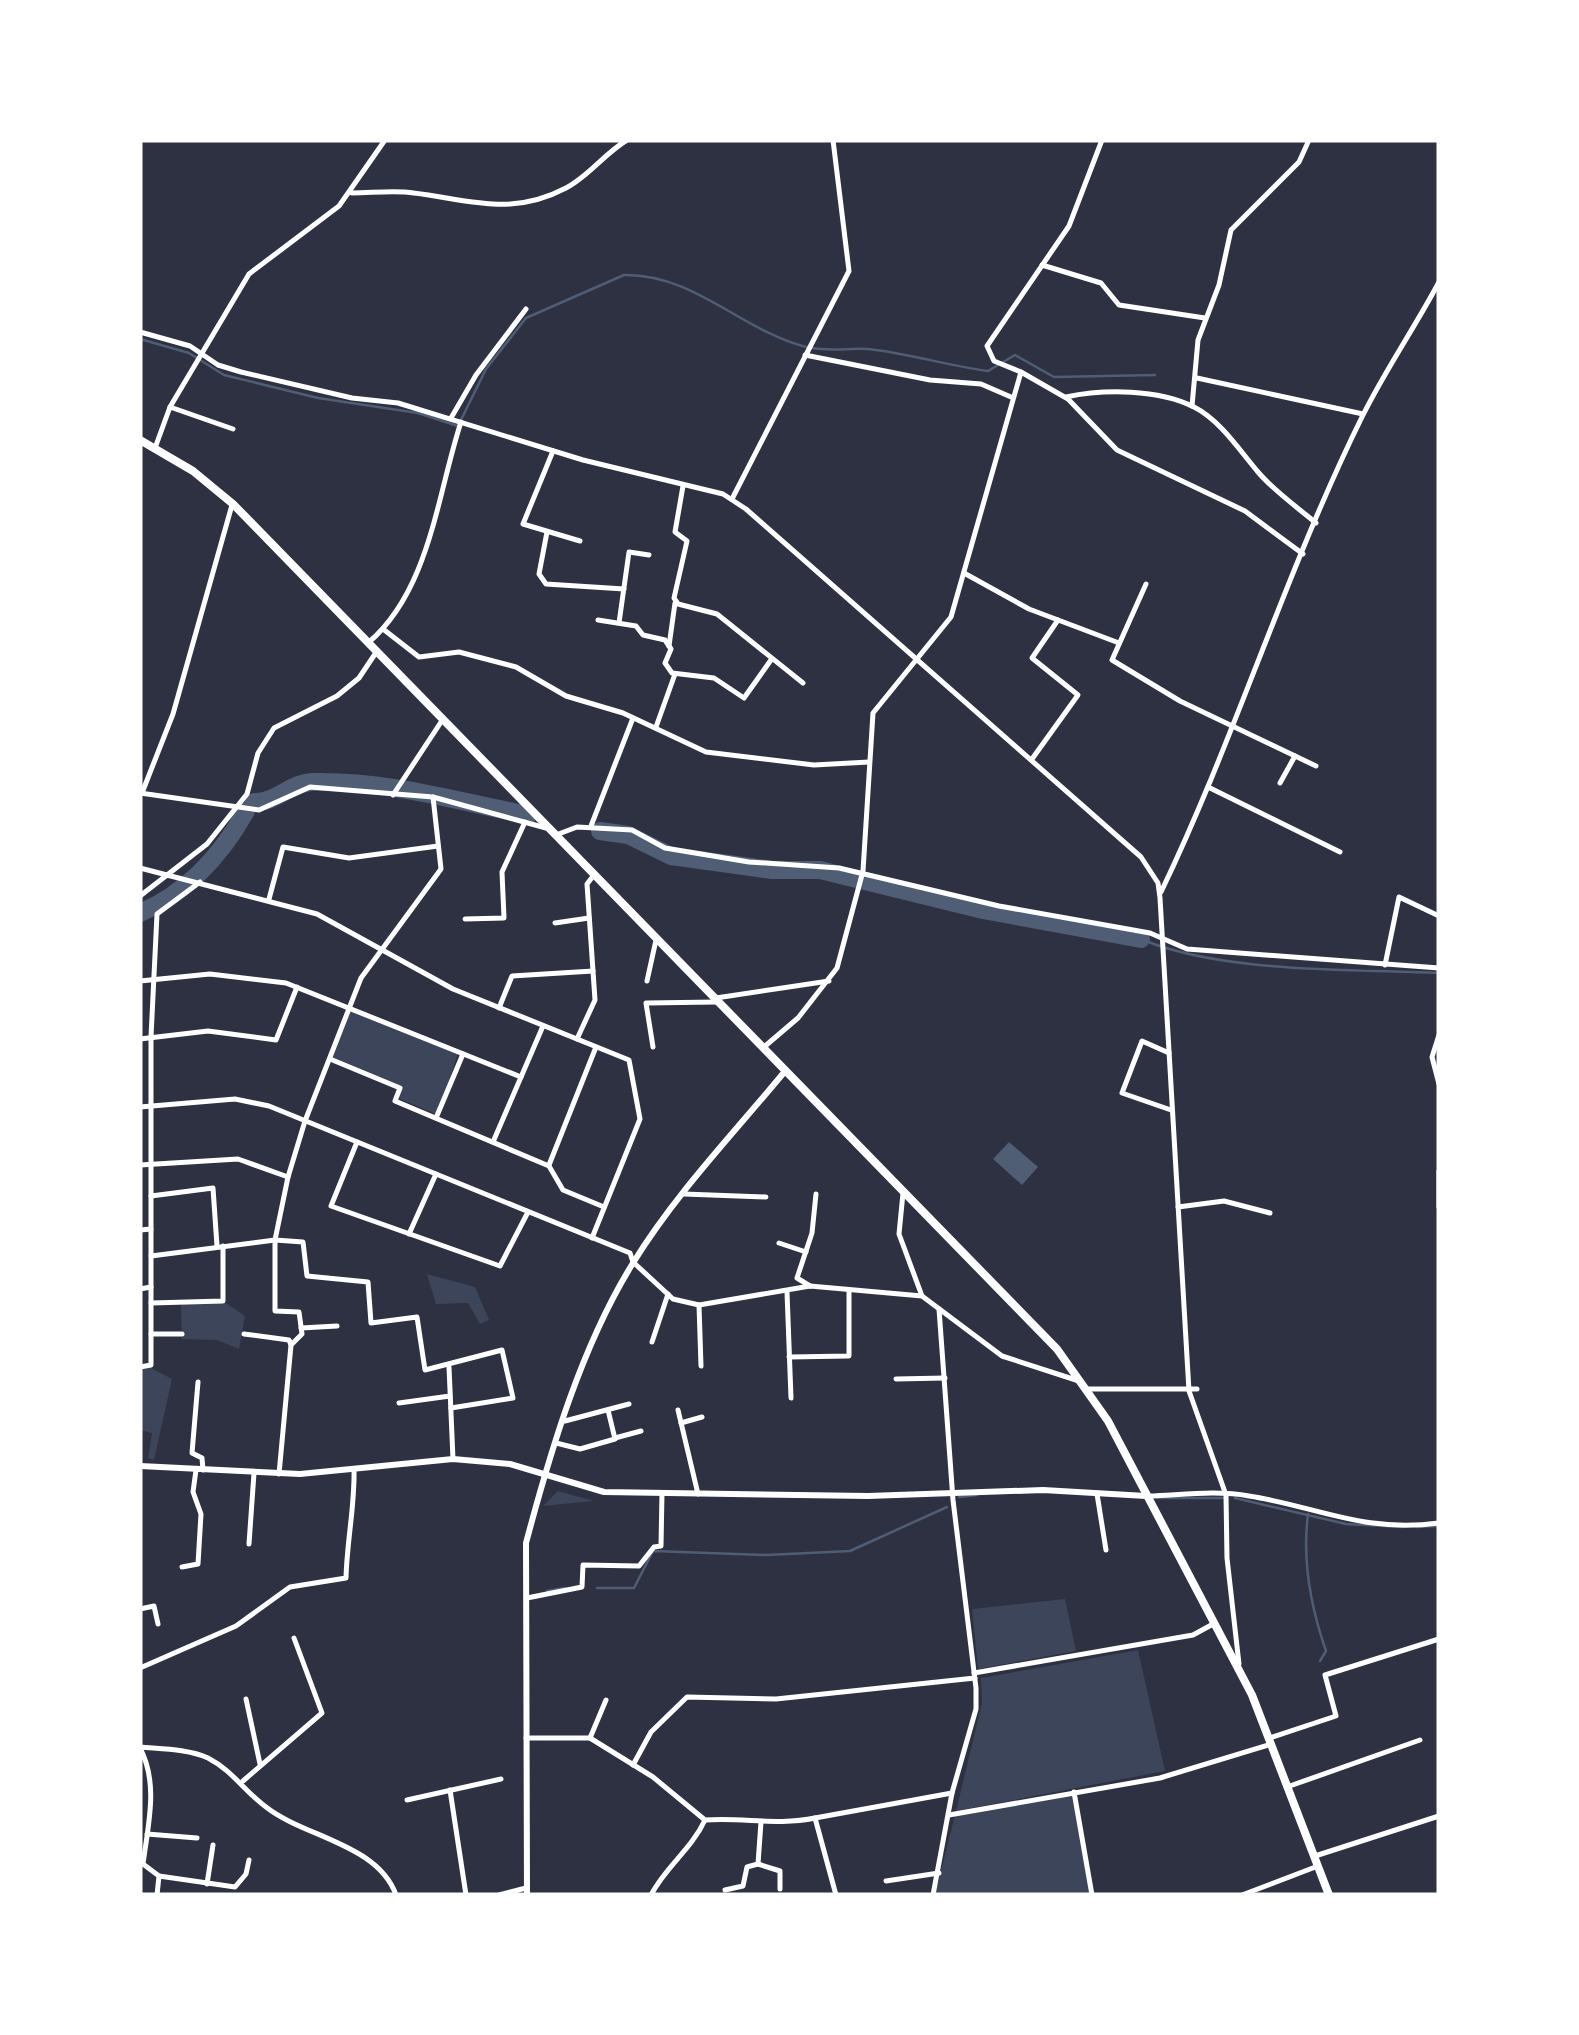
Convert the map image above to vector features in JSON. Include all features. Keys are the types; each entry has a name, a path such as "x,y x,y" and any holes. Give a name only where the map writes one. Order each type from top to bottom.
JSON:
{"main road":[{"path":"140,440 232,504 1057,1349 1085,1385 1238,1669 1271,1741 1329,1895"}],"street":[{"path":"155,448 170,407 249,274 351,193 385,140"},
{"path":"351,193 413,193 491,206 539,200 580,180 607,152 627,140"},
{"path":"732,499 851,261 833,140"},
{"path":"1102,140 1069,226 987,346 994,362 1021,372 1066,398 1117,450 1245,511 1303,554"},
{"path":"1192,406 1198,340 1219,285 1231,230 1300,162 1309,140"},
{"path":"1042,265 1101,282 1120,305 1206,318"},
{"path":"1159,895 1210,788 1303,554 1364,414 1439,282"},
{"path":"451,418 476,375 526,309"},
{"path":"140,332 241,372 352,398 398,403 732,499 1141,857 1158,883 1193,1390 1226,1495 1227,1558 1238,1669"},
{"path":"805,355 882,372 980,384 1011,397"},
{"path":"764,1047 798,1018 829,981 845,944 862,874 873,712 951,618 1021,372"},
{"path":"1197,378 1274,398 1357,409 1364,414"},
{"path":"1066,398 1121,393 1192,406 1316,523"},
{"path":"170,407 233,429"},
{"path":"368,642 383,629 438,520 438,501 460,422"},
{"path":"553,450 522,524 580,541"},
{"path":"683,486 675,532 686,541 687,550 665,664 675,674 714,678 744,698 770,660"},
{"path":"232,504 174,714 141,793 259,810 310,788 433,796 552,832 591,827 632,830 665,848 721,859 819,864 1162,939 1186,948 1236,955 1439,968"},
{"path":"547,532 540,574 546,584 624,590"},
{"path":"619,623 629,552 649,555"},
{"path":"964,573 1058,620 1119,643"},
{"path":"1146,584 1112,660 1180,702 1316,766"},
{"path":"676,600 717,614 803,683"},
{"path":"598,620 636,626 643,636 665,640 668,646"},
{"path":"1032,760 1078,695 1032,658 1058,620"},
{"path":"383,629 419,657 459,652 516,667 566,696 634,718 706,752 814,766 869,762"},
{"path":"140,896 207,844 251,786 258,752 274,728 337,696 359,678 376,651"},
{"path":"656,729 675,674"},
{"path":"591,827 634,718"},
{"path":"393,794 443,720"},
{"path":"1280,784 1295,756"},
{"path":"1210,788 1340,852"},
{"path":"280,1474 291,1345 301,1328 299,1312 275,1311 275,1240 288,1176 350,1007 382,946 441,868 433,796"},
{"path":"465,920 504,918 502,872 525,822"},
{"path":"269,900 282,847 349,858 438,846"},
{"path":"140,868 329,918 453,989 629,1060 640,1119 592,1238"},
{"path":"577,1039 595,1000 587,884 594,875"},
{"path":"140,1367 151,1366 150,1106 157,914 200,882"},
{"path":"1385,965 1399,897 1439,916"},
{"path":"555,923 589,918"},
{"path":"647,981 656,938"},
{"path":"499,1008 512,976 593,971"},
{"path":"140,980 246,975 297,987 521,1077"},
{"path":"653,1047 646,1003 717,1000 829,981"},
{"path":"140,1039 208,1031 276,1040 297,987"},
{"path":"493,1142 544,1026"},
{"path":"1439,1036 1432,1057 1439,1084"},
{"path":"1168,1053 1142,1041 1122,1093 1172,1110"},
{"path":"549,1166 596,1047"},
{"path":"436,1118 463,1054"},
{"path":"330,1059 400,1088 395,1101 549,1166 562,1190 604,1208"},
{"path":"499,1895 526,1892 526,1542 556,1444 601,1322 633,1262 786,1070"},
{"path":"140,1107 235,1099 306,1121 630,1254 633,1262 668,1294 698,1305 810,1286 922,1296 1002,1356 1085,1385 1193,1390"},
{"path":"357,1142 331,1206 500,1266 528,1212"},
{"path":"140,1166 238,1159 288,1176"},
{"path":"1439,1170 1439,1208"},
{"path":"410,1234 436,1174"},
{"path":"150,1196 213,1188 223,1301 151,1303"},
{"path":"904,1190 900,1234 922,1296"},
{"path":"684,1194 766,1197"},
{"path":"810,1286 798,1278 816,1194"},
{"path":"1178,1207 1224,1201 1270,1213"},
{"path":"140,1230 151,1229"},
{"path":"151,1256 275,1240 307,1245 306,1276 368,1282 371,1323 417,1317 425,1370 449,1367 502,1350 513,1398 451,1408"},
{"path":"780,1243 806,1252"},
{"path":"140,1289 151,1288"},
{"path":"789,1357 849,1356 849,1290"},
{"path":"786,1292 791,1398"},
{"path":"652,1342 668,1294"},
{"path":"698,1305 701,1366"},
{"path":"933,1895 952,1793 976,1709 938,1308"},
{"path":"301,1328 338,1326"},
{"path":"151,1334 182,1334"},
{"path":"244,1334 288,1340 291,1345"},
{"path":"449,1367 454,1458"},
{"path":"896,1379 945,1378"},
{"path":"182,1567 198,1564 201,1514 192,1492 202,1458 192,1453 198,1382"},
{"path":"399,1403 450,1396"},
{"path":"565,1421 629,1404"},
{"path":"608,1410 615,1438"},
{"path":"678,1410 698,1494"},
{"path":"681,1423 702,1418"},
{"path":"556,1444 580,1449 640,1431"},
{"path":"140,1466 280,1474 454,1458 510,1464 592,1491 1096,1491 1146,1496 1248,1495 1333,1519 1384,1525 1439,1523"},
{"path":"140,1668 236,1626 290,1586 346,1578 354,1469"},
{"path":"249,1544 254,1473"},
{"path":"1096,1491 1106,1550"},
{"path":"527,1598 582,1587 583,1564 640,1566 654,1546 662,1546 662,1493"},
{"path":"140,1609 154,1606 158,1624"},
{"path":"632,1766 652,1732 687,1697 776,1699 974,1676 1193,1635 1215,1623"},
{"path":"242,1780 322,1713 294,1638"},
{"path":"949,1815 1160,1778 1271,1741 1336,1716 1324,1675 1439,1639"},
{"path":"246,1699 260,1764"},
{"path":"590,1738 606,1700"},
{"path":"526,1738 590,1738 653,1776 705,1820 744,1817 761,1822 815,1818 952,1793"},
{"path":"1287,1787 1420,1740"},
{"path":"140,1747 206,1757 242,1780 268,1810 331,1840 390,1877 396,1895"},
{"path":"140,1747 150,1766 143,1864 159,1876 234,1887 246,1874 249,1860"},
{"path":"408,1800 501,1779"},
{"path":"450,1790 466,1895"},
{"path":"1074,1792 1092,1895"},
{"path":"1242,1895 1316,1861 1439,1816"},
{"path":"815,1818 836,1895"},
{"path":"650,1895 660,1878 693,1846 705,1820"},
{"path":"758,1864 761,1822"},
{"path":"147,1834 196,1838"},
{"path":"207,1884 213,1845"},
{"path":"725,1890 744,1886 747,1868 758,1864 780,1870 780,1889"},
{"path":"886,1881 939,1873"},
{"path":"157,1895 159,1876"}],"shaded area":[{"path":"351,1010 458,1053 438,1115 400,1099 401,1087 332,1058"},
{"path":"1009,1142 1038,1167 1022,1185 993,1159"},
{"path":"427,1274 475,1287 489,1320 480,1324 468,1303 436,1304"},
{"path":"223,1301 245,1316 239,1349 217,1340 182,1339 181,1304"},
{"path":"151,1368 172,1379 154,1460 148,1458 152,1433 140,1430 140,1369"},
{"path":"558,1491 594,1501 543,1506"},
{"path":"1065,1599 1076,1651 978,1669 972,1609"},
{"path":"1138,1650 1165,1771 956,1811 982,1703 981,1678"},
{"path":"1073,1794 1090,1895 935,1895 955,1815"}],"waterway":[{"path":"140,339 189,353 224,375 318,398 418,413 458,426 486,369 526,318 624,275 673,283 782,339 806,347 868,349 988,371 1015,355 1054,377 1155,375"},
{"path":"254,802 304,783 340,782 421,792 528,815"},
{"path":"140,913 173,895 202,871 246,811"},
{"path":"600,831 628,835 671,856 772,870 820,870 983,910 1141,939"},
{"path":"1141,939 1173,950 1247,964 1439,973"},
{"path":"959,1497 977,1495"},
{"path":"1157,1498 1223,1498"},
{"path":"1235,1498 1346,1524 1403,1527"},
{"path":"597,1588 634,1588 653,1551 767,1555 850,1551 947,1507"},
{"path":"1308,1514 1309,1584 1326,1651 1320,1661"},
{"path":"1416,1527 1439,1526"},
{"path":"547,1591 565,1588"}]}
